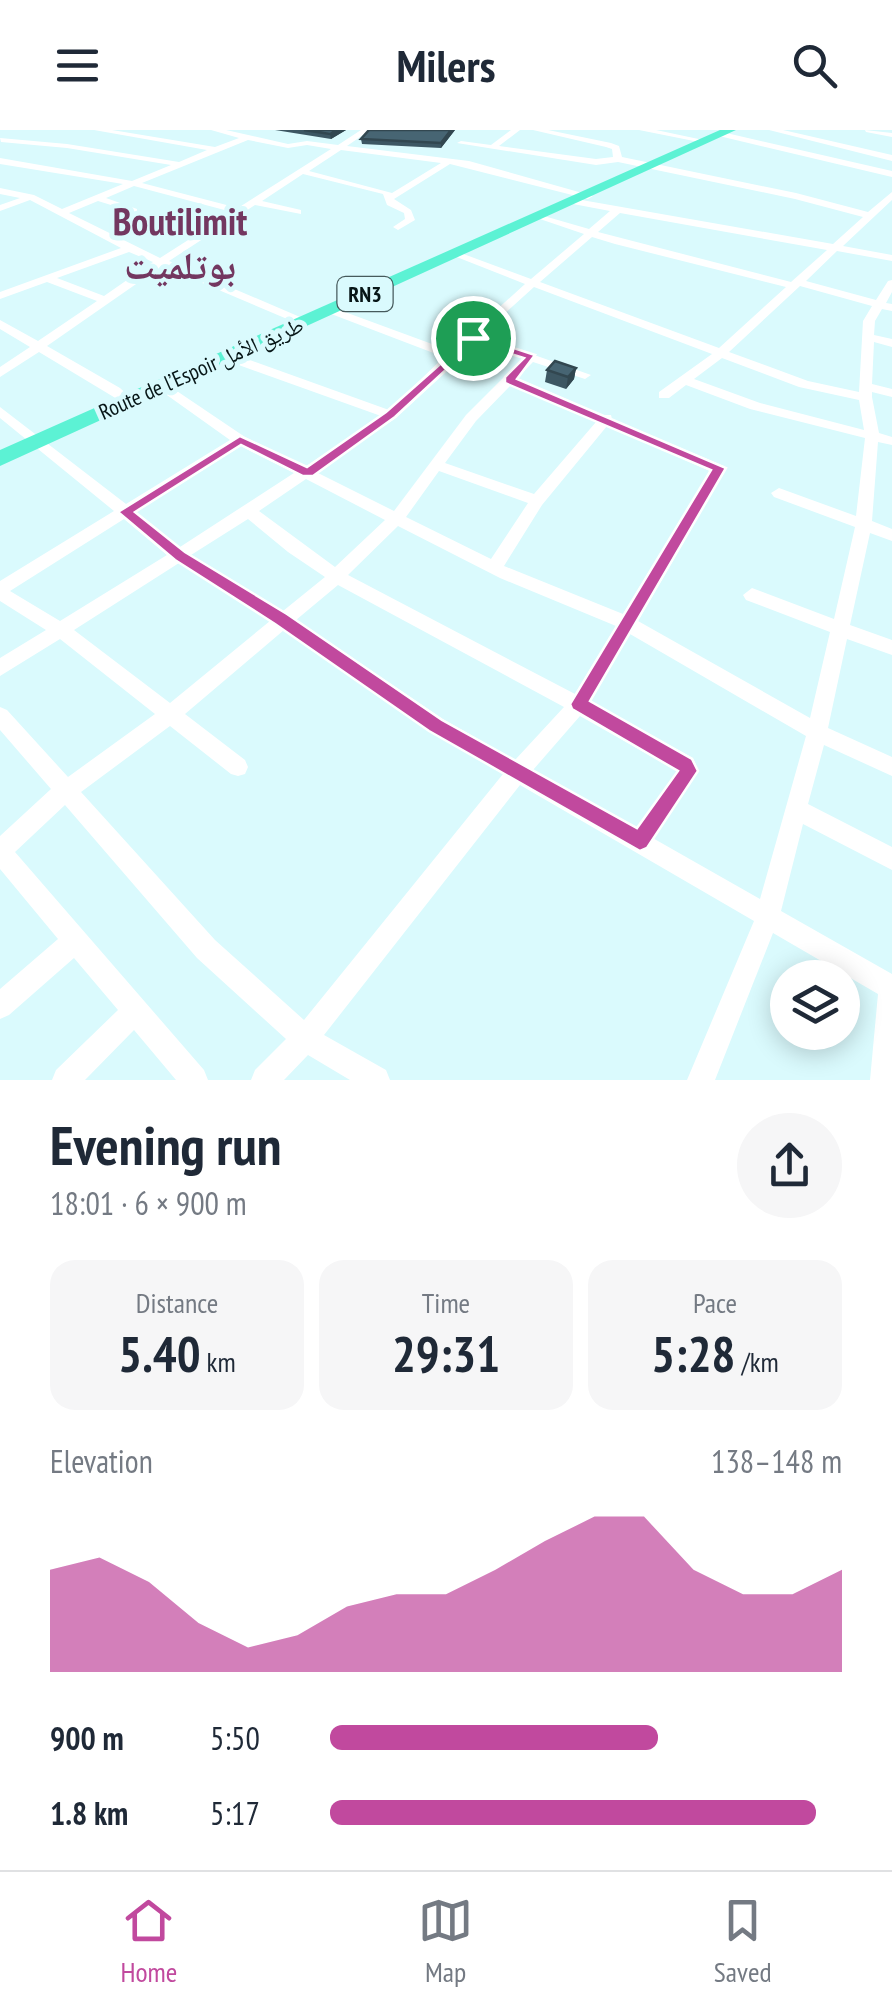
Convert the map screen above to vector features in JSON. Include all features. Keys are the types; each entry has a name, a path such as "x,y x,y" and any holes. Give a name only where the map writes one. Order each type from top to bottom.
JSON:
{"highway":[{"name":"Route de l’Espoir طريق الأمل","path":"0,458 722,133"}],"street":[{"path":"0,140 14,130"},
{"path":"98,130 214,150"},
{"path":"216,130 288,146 307,144 494,170 616,212 892,258"},
{"path":"61,213 266,130"},
{"path":"0,374 104,300 366,130"},
{"path":"494,146 516,130"},
{"path":"537,130 616,148 618,159"},
{"path":"548,153 586,130"},
{"path":"643,130 722,133 892,174"},
{"path":"773,130 892,158"},
{"path":"869,130 892,135"},
{"path":"0,140 180,164"},
{"path":"462,143 596,162 618,159 796,196 870,216"},
{"path":"0,161 131,184 239,211"},
{"path":"398,226 410,220 408,212 390,203 391,197 448,162"},
{"path":"0,175 22,164"},
{"path":"300,171 374,187 391,197"},
{"path":"0,191 31,197 129,248 304,322"},
{"path":"664,395 721,353 892,195"},
{"path":"0,208 31,197"},
{"path":"96,198 134,211"},
{"path":"254,202 298,212"},
{"path":"0,668 250,511 391,415 616,212"},
{"path":"540,216 589,233 886,306"},
{"path":"0,296 129,248"},
{"path":"454,254 804,384 892,392"},
{"path":"46,278 104,300"},
{"path":"701,1080 767,918 818,732 882,438 866,392 869,321 886,306 892,284"},
{"path":"330,310 455,357"},
{"path":"0,324 127,401"},
{"path":"869,337 892,344"},
{"path":"473,338 585,374"},
{"path":"226,356 391,415"},
{"path":"194,1080 0,852 64,792 170,715 337,576 397,518 471,418 531,357"},
{"path":"265,1080 306,1038 516,774 579,704 719,468 510,380"},
{"path":"685,380 755,406 882,438"},
{"path":"162,385 240,440 494,568 626,622 818,732 892,767"},
{"path":"0,410 180,556 281,619 436,726 892,988 884,1080"},
{"path":"494,568 537,501 606,418"},
{"path":"238,768 61,630 0,591 240,440"},
{"path":"436,466 537,501"},
{"path":"780,493 892,536"},
{"path":"250,511 297,552 337,576 686,765"},
{"path":"752,595 892,648"},
{"path":"0,716 206,949 306,1038 376,1080"},
{"path":"796,809 892,860"},
{"path":"0,1006 76,941"},
{"path":"66,1080 135,1011"}],"path":[{"path":"640,841 689,771 686,765"}],"building":[{"path":"304,130 337,130 330,134"},
{"path":"369,130 451,130 441,143 361,139"},
{"path":"555,361 576,368 568,377 547,370"}],"district":[{"name":"Boutilimit بوتلميت","path":"180,242"}],"route":[{"path":"473,338 531,357 510,380 719,468 579,704 686,765 689,771 640,841 436,726 281,619 180,556 125,512 240,440 308,472 391,415 473,338"}]}
